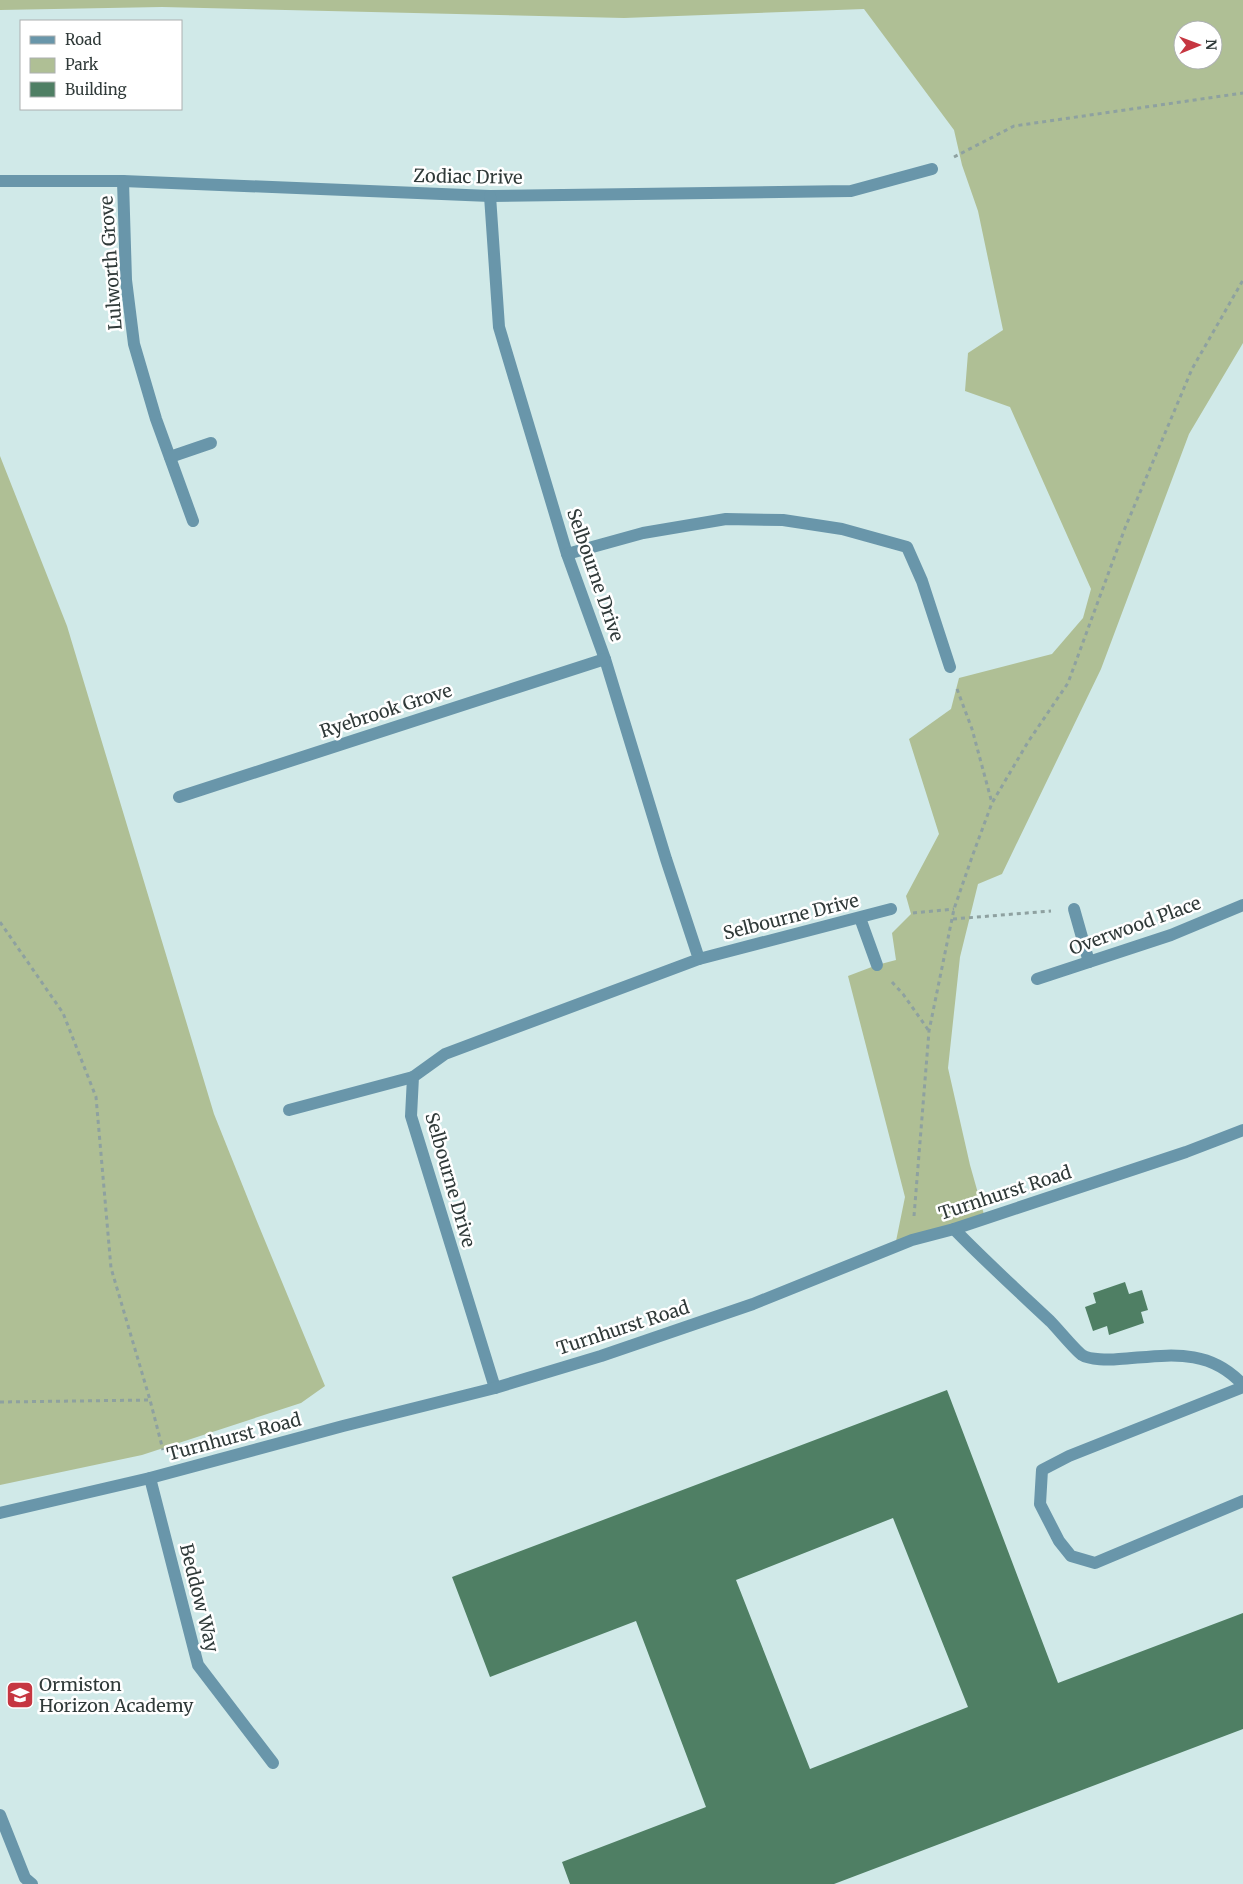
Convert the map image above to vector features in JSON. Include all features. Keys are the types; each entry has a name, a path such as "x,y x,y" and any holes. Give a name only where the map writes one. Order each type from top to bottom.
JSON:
{"street":[{"name":"Zodiac Drive","path":"0,181 124,181 490,196 851,191 932,169"},
{"name":"Lulworth Grove","path":"124,181 126,280 134,344 156,418 193,521"},
{"name":"Selbourne Drive","path":"490,196 500,327 567,554 604,659 699,959"},
{"path":"170,457 211,443"},
{"path":"567,554 643,533 726,519 783,520 842,529 907,547 922,581 950,667"},
{"name":"Ryebrook Grove","path":"179,797 604,659"},
{"name":"Overwood Place","path":"1037,979 1171,935 1243,905"},
{"path":"1074,909 1089,962"},
{"name":"Selbourne Drive","path":"495,1388 411,1116 413,1077 446,1054 699,959 891,910"},
{"path":"860,918 877,965"},
{"path":"288,1110 413,1077"},
{"name":"Turnhurst Road","path":"0,1513 150,1478 343,1426 495,1388 601,1356 753,1304 912,1240 954,1229 1186,1152 1243,1130"},
{"path":"954,1229 996,1272 1064,1335 1082,1355 1105,1360 1181,1356 1208,1360 1232,1373 1243,1386 1069,1456 1042,1470 1040,1504 1059,1541 1071,1556 1095,1563 1243,1501"},
{"name":"Beddow Way","path":"150,1478 198,1665 272,1763"},
{"path":"0,1815 25,1878 32,1884"}],"path":[{"path":"932,169 1014,126 1243,93"},
{"path":"912,1240 929,1031 954,909 992,803 1028,742 1068,683 1124,528 1192,369 1243,280"},
{"path":"950,667 972,730 992,803"},
{"path":"891,910 911,914 954,909"},
{"path":"952,919 1074,909"},
{"path":"0,922 63,1013 96,1097 111,1268 169,1472"},
{"path":"877,965 904,994 929,1031"},
{"path":"0,1402 150,1400"}],"green space":[{"path":"0,0 1243,0 1243,343 1189,434 1101,669 1002,874 978,884 960,957 948,1068 970,1165 985,1218 895,1246 905,1197 848,976 896,960 892,933 911,914 906,896 939,834 909,739 951,709 959,678 1052,654 1083,618 1091,589 1010,407 965,391 968,353 1003,330 978,211 962,165 954,130 864,9 624,18 162,7 0,10"},
{"path":"0,456 67,626 214,1114 325,1386 301,1403 142,1455 0,1485"}],"building":[{"path":"1125,1282 1129,1294 1142,1290 1148,1310 1141,1312 1144,1323 1109,1335 1107,1326 1093,1331 1085,1307 1096,1303 1093,1293"},
{"path":"947,1390 1058,1683 1243,1613 1243,1729 834,1884 570,1884 562,1862 706,1807 636,1621 490,1677 452,1577","holes":["893,1518 968,1707 810,1769 736,1580"]}],"place":[{"name":"Ormiston Horizon Academy","path":"20,1695"}]}
